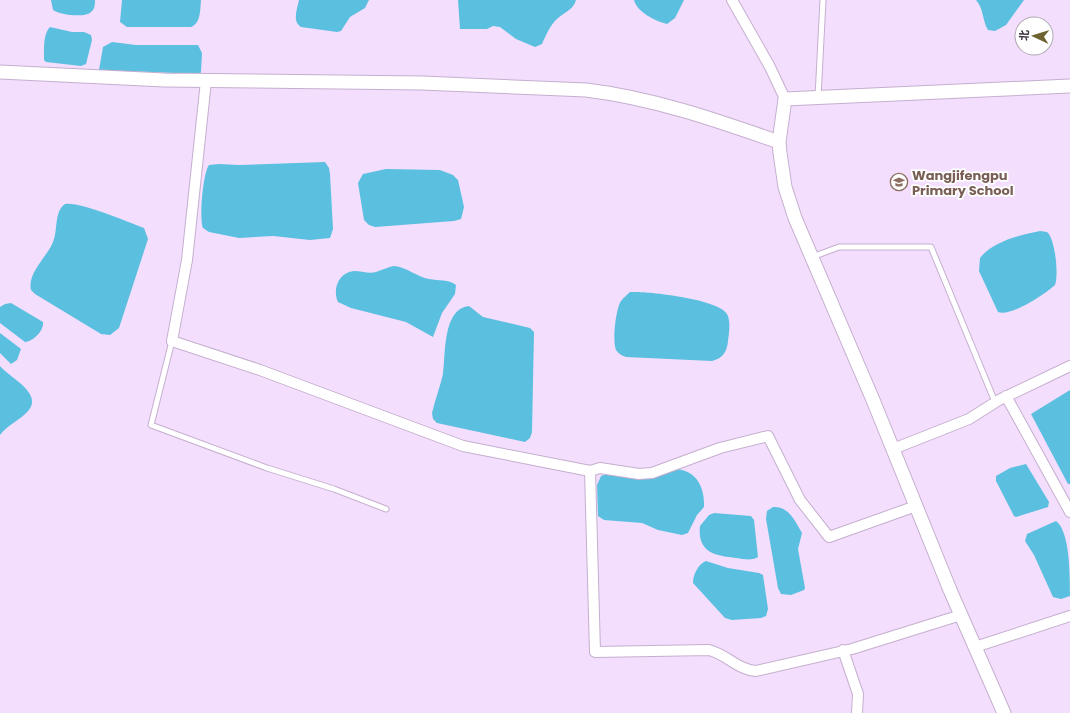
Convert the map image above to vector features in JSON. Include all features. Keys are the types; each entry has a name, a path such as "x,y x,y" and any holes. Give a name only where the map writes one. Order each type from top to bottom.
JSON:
{"street":[{"path":"732,0 770,67 785,100 779,142 785,187 795,218 893,449 961,615 1004,713"},
{"path":"0,72 122,79 422,83 586,90 612,93 700,115 779,142"},
{"path":"206,81 187,260 172,341 260,370 463,446 590,470 600,468 639,474 652,473 720,448 768,436 800,500 829,537 916,506"},
{"path":"785,100 1070,86"},
{"path":"893,449 969,419 1006,396 1070,366"},
{"path":"1006,396 1070,512"},
{"path":"590,470 595,652 709,650 719,652 745,669 756,671 843,650 961,615"},
{"path":"975,647 1070,616"},
{"path":"843,650 858,694 857,713"}],"lane":[{"path":"818,98 823,0"},
{"path":"811,258 839,247 931,247 995,402"},
{"path":"172,341 151,424 267,468 334,489 386,509"}],"water":[{"path":"51,0 95,0 95,3 93,9 88,14 72,15 53,10"},
{"path":"122,0 201,0 197,22 191,27 127,27 120,22"},
{"path":"299,0 369,0 365,8 350,17 341,31 337,32 301,27 298,25 296,11"},
{"path":"458,0 576,0 571,9 558,18 548,30 542,44 535,47 516,39 500,27 493,26 487,29 460,29"},
{"path":"634,0 684,0 675,18 667,24 657,21 647,15 639,8"},
{"path":"976,0 1024,0 1006,25 995,31 988,30 979,3"},
{"path":"50,27 72,32 84,32 91,35 92,40 86,64 81,66 46,62 44,60 45,38"},
{"path":"112,42 136,45 198,45 202,53 201,72 200,74 99,70 103,47"},
{"path":"325,162 329,168 330,174 333,229 330,238 310,240 273,236 239,238 209,232 203,228 201,215 202,196 205,177 209,165"},
{"path":"386,169 440,170 453,175 458,180 464,207 461,219 454,221 375,227 369,225 364,220 358,183 363,174"},
{"path":"65,204 73,204 93,209 144,228 148,239 119,328 110,335 101,334 35,294 31,290 32,277 53,242 59,211"},
{"path":"1040,231 1047,232 1052,241 1057,273 1055,285 1028,304 1004,313 998,312 979,271 980,258 985,252 999,243"},
{"path":"394,266 403,268 425,278 447,281 456,285 455,294 442,313 433,337 406,322 351,308 338,302 336,297 336,287 344,274 354,271 373,273"},
{"path":"630,292 682,297 711,304 721,309 727,314 729,324 727,345 724,354 712,361 626,357 620,354 616,350 614,340 616,317 621,301"},
{"path":"11,303 43,322 40,332 32,340 25,342 0,323 0,307"},
{"path":"469,306 483,317 530,328 534,332 532,432 530,438 525,442 437,423 433,419 432,413 443,374 445,345 450,324 454,315 460,309"},
{"path":"0,333 21,349 17,360 11,364 0,353"},
{"path":"0,366 26,388 32,401 30,408 24,415 0,435"},
{"path":"1070,390 1070,484 1068,484 1031,414"},
{"path":"1026,464 1049,502 1048,507 1016,517 1014,516 996,481 996,476 1010,468"},
{"path":"675,469 682,470 694,476 701,486 703,493 704,507 697,515 688,533 682,535 658,530 642,523 604,520 598,516 597,485 601,476 611,474 637,479 646,479 659,476"},
{"path":"773,507 779,507 791,515 802,533 798,549 805,588 804,590 791,595 781,594 778,588 766,519 767,511"},
{"path":"714,513 751,516 754,520 758,557 748,559 722,556 709,551 705,547 700,535 700,526 709,515"},
{"path":"1056,521 1061,526 1067,544 1069,566 1070,596 1061,599 1053,597 1034,555 1025,541 1027,534"},
{"path":"706,561 728,568 763,575 768,609 766,616 761,618 732,620 725,618 693,583 696,570 703,562"}],"place":[{"name":"Wangjifengpu Primary School","path":"899,182"}]}
